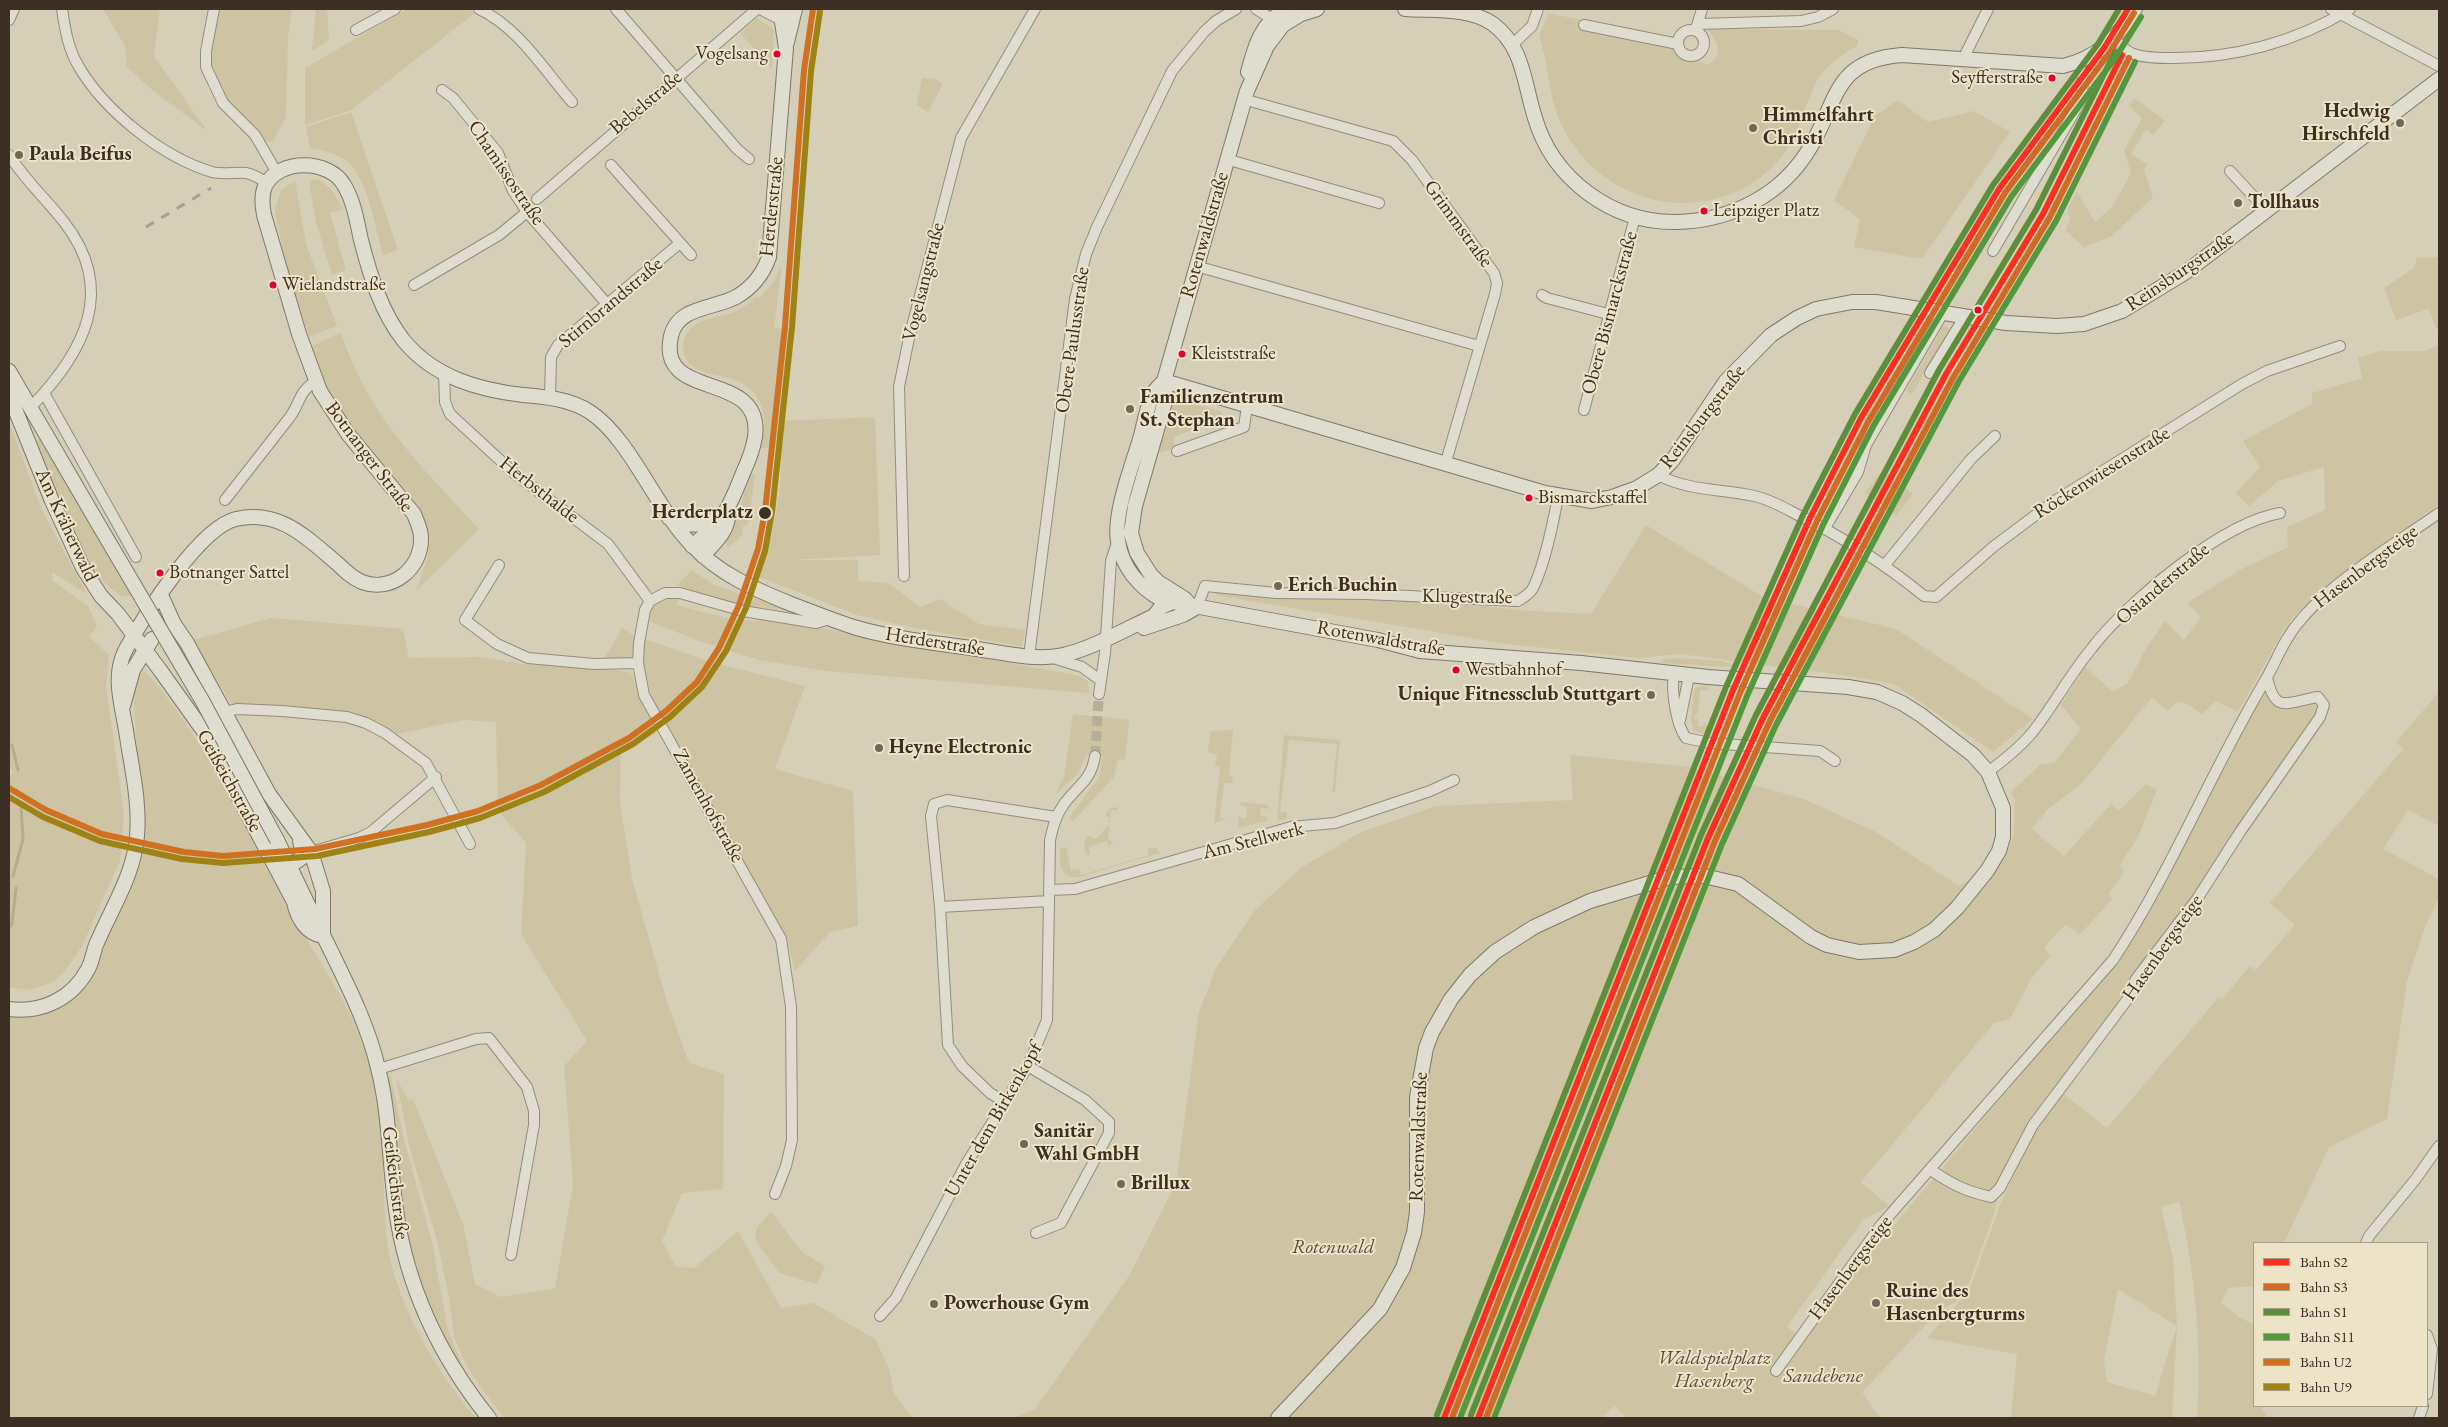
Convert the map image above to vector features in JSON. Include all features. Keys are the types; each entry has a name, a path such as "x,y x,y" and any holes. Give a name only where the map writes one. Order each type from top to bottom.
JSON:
{"main road":[{"name":"Rotenwaldstraße","path":"1193,606 1158,582 1143,565 1131,533 1135,506 1166,398 1164,381 1245,95 1278,22 1286,9"},
{"name":"Rotenwaldstraße","path":"1278,22 1317,9"},
{"path":"1405,9 1473,15 1492,23 1513,44 1524,72 1535,118 1548,150 1571,180 1592,196 1635,217 1673,222 1692,222 1728,215 1771,191 1793,171 1811,147 1839,86 1862,66 1874,60 1894,55 2063,66 2078,62 2098,52 2114,39 2135,9"},
{"name":"Bebelstraße","path":"786,48 787,15"},
{"name":"Herderstraße","path":"786,48 772,236 767,262 759,277 735,298 697,310 681,319 675,326 670,343 674,361 679,371 695,381 725,389 736,395 745,402 754,420 754,444 728,510 721,521 692,546 726,574 758,590 830,619 885,634 1029,656 1049,657 1079,650 1154,616 1164,603"},
{"name":"Reinsburgstraße","path":"1164,381 1558,497 1592,501 1612,497 1637,488 1658,475 1672,461 1726,381 1771,335 1797,318 1824,307 1852,302 1876,302 2006,324 2058,326 2084,324 2102,319 2128,307 2186,272 2439,79"},
{"path":"276,176 302,165 324,168 335,174 344,183 349,196 372,278 389,318 412,349 444,374 471,385 550,398 577,405 602,422 621,446 669,518 692,546"},
{"name":"Botnanger Straße","path":"9,1009 36,1009 60,1000 78,984 88,968 128,875 137,838 137,811 122,709 118,671 120,661 139,626 193,553 214,530 226,522 247,517 273,519 297,529 347,573 364,582 386,583 405,575 410,570 420,550 422,540 414,514 335,417 316,382 290,307 264,215 262,201 276,176"},
{"name":"Am Kräherwald","path":"9,371 100,527"},
{"name":"Rotenwaldstraße","path":"1164,381 1152,395 1120,512 1118,540 1122,555 1133,575 1145,589 1164,603 1193,606 1378,640 1420,650 1581,663 1689,676 1848,687 1882,694 1902,703 1938,727 1973,755 1988,772 2003,808 2004,828 1999,851 1987,871 1957,908 1934,930 1914,942 1880,952 1859,952 1835,948 1811,937 1738,884 1704,876 1670,877 1590,901 1551,919 1510,942 1482,963 1451,998 1432,1032 1422,1064 1417,1097 1417,1212 1414,1233 1403,1268 1380,1309 1278,1418"},
{"name":"Am Kräherwald","path":"9,394 52,501 83,568 101,596 118,614"},
{"path":"24,430 25,414 31,407"},
{"path":"1129,476 1135,472 1143,479"},
{"path":"669,518 700,526 728,510"},
{"name":"Herderstraße","path":"703,556 723,533 728,523 728,510"},
{"name":"Geißeichstraße","path":"100,527 203,702 277,840 359,1013 379,1069 389,1133 396,1211 411,1279 420,1305 448,1361 489,1418"},
{"path":"1158,582 1164,603"},
{"name":"Geißeichstraße","path":"161,595 174,624 225,712 269,794 311,852 323,891 324,936"},
{"path":"1129,628 1146,627 1193,606"},
{"name":"Geißeichstraße","path":"118,614 139,626 148,645 219,756 305,927 313,934 324,936"},
{"path":"139,626 157,617 174,624"},
{"name":"Geißeichstraße","path":"148,645 165,641 194,658"},
{"path":"122,709 133,670 148,645"},
{"path":"290,866 299,862 304,854 297,831"},
{"name":"Botnanger Straße","path":"9,1000 26,1001 48,997 58,991 73,978 97,944"}],"street":[{"path":"9,20 14,9"},
{"path":"62,9 66,36 79,67 102,99 141,133 162,148 196,166 222,174 247,173 276,176"},
{"path":"214,9 206,51 206,67 223,103 255,136 276,176"},
{"path":"356,30 395,9"},
{"path":"479,9 503,23 572,102"},
{"path":"616,9 736,149 749,159"},
{"name":"Bebelstraße","path":"537,199 758,9 787,15"},
{"name":"Vogelsangstraße","path":"904,576 899,387 909,338 961,138 1035,9"},
{"name":"Obere Paulusstraße","path":"1029,656 1075,299 1086,254 1172,71 1204,32 1216,21 1236,9"},
{"path":"1256,9 1278,22"},
{"path":"1513,44 1532,26 1538,9"},
{"path":"1702,9 1697,27 1704,46 1697,55 1689,56 1679,49 1679,39 1686,32 1697,27 1801,21 1818,17 1833,9"},
{"path":"1963,59 1988,9"},
{"path":"2331,9 2346,11 2439,66"},
{"path":"2114,39 2131,53 2159,58 2188,58 2234,53 2275,44 2346,11"},
{"path":"1584,24 1678,44"},
{"path":"1993,251 2082,99 2084,78 2078,62"},
{"name":"Chamissostraße","path":"442,90 453,98 498,153 513,191 527,212 607,304"},
{"name":"Grimmstraße","path":"1245,95 1393,141 1412,160 1494,273 1496,283 1495,294 1444,465"},
{"path":"9,155 19,171 66,224 85,261 89,275 90,316 85,332 73,355 31,407"},
{"path":"1226,159 1379,203"},
{"path":"611,165 691,255"},
{"path":"2230,171 2268,211"},
{"path":"414,285 499,235 527,212"},
{"name":"Obere Bismarckstraße","path":"1584,410 1635,217"},
{"name":"Stirnbrandstraße","path":"550,398 551,357 558,345 680,243"},
{"path":"1196,266 1479,346"},
{"path":"1542,295 1608,314"},
{"path":"1826,528 1858,472 1866,445 1943,313"},
{"path":"1930,373 1965,316"},
{"name":"Röckenwiesenstraße","path":"1658,475 1698,488 1754,496 1772,502 1826,528 1884,566 1924,596 1936,597 1993,547 2052,502 2242,384 2267,371 2340,346"},
{"name":"Herbsthalde","path":"444,374 445,402 450,414 514,473 608,544 650,601"},
{"path":"225,500 290,417 296,408 302,391 316,382"},
{"name":"Am Kräherwald","path":"44,393 136,557"},
{"path":"1177,451 1244,427 1248,406"},
{"path":"1884,566 1972,459 1995,436"},
{"name":"Klugestraße","path":"1193,606 1205,586 1276,593 1366,594 1518,600 1527,596 1533,588 1558,497"},
{"name":"Osianderstraße","path":"1988,772 2034,730 2092,648 2143,595 2226,534 2264,516 2280,513"},
{"name":"Hasenbergsteige","path":"1776,1371 1881,1225 1932,1170 1999,1089 2113,960 2137,923 2288,636 2311,608 2334,588 2439,513"},
{"name":"Rotenwaldstraße","path":"1106,638 1111,561 1118,540"},
{"path":"499,565 465,620 497,644 528,658 594,664 638,663"},
{"path":"650,601 665,593 674,592 743,611 816,623 830,619"},
{"name":"Zamenhofstraße","path":"650,601 645,610 639,643 638,663 644,695 781,939 792,1007 792,1140 786,1166 775,1194"},
{"path":"1099,694 1106,638"},
{"path":"1049,657 1082,667 1100,680"},
{"path":"1674,674 1672,687 1680,721"},
{"path":"1689,676 1680,721 1680,728 1686,738 1690,740 1820,752 1835,760"},
{"name":"Hasenbergsteige","path":"1932,1170 1957,1188 1973,1193 1991,1197 2000,1188 2033,1125 2126,1000 2136,979 2197,899 2240,832 2320,717 2324,705 2318,697 2284,703 2275,701 2271,696 2267,677"},
{"name":"Geißeichstraße","path":"225,712 237,709 291,711 347,718 366,723 385,732 426,763 436,778 470,844"},
{"name":"Unter dem Birkenkopf","path":"880,1316 896,1298 966,1164 1028,1066 1047,1020 1050,840 1056,817 1092,770 1095,756"},
{"path":"311,852 359,838 371,832 436,778"},
{"name":"Am Stellwerk","path":"1049,890 1075,889 1291,827 1335,823 1430,791 1454,780"},
{"path":"1005,1102 990,1093 962,1066 948,1044 940,907 931,816 934,804 947,800 1056,817"},
{"path":"464,831 474,826"},
{"path":"940,907 1049,901"},
{"path":"379,1069 476,1039 489,1038 519,1075 532,1100 534,1125 511,1256"},
{"path":"1028,1066 1085,1100 1109,1122 1109,1133 1061,1223 1036,1233"},
{"path":"2366,1242 2369,1236 2415,1180 2439,1146"},
{"path":"2428,1338 2432,1350 2428,1385"}],"green space":[{"path":"103,9 160,9 154,56 207,131 152,90 127,67 125,46"},
{"path":"218,9 292,9 288,37 286,117 273,141 265,142 225,103 208,66"},
{"path":"316,9 327,9 329,40 312,51"},
{"path":"407,9 468,9 475,13 351,110 305,125 305,68"},
{"name":"Leipziger Platz","path":"1548,13 1581,20 1581,28 1681,50 1690,59 1708,65 1717,56 1718,48 1717,43 1707,29 1839,30 1858,40 1858,45 1832,63 1820,76 1788,148 1781,158 1755,181 1726,196 1695,202 1664,202 1634,193 1606,178 1582,156 1563,128 1554,106 1543,48 1539,37"},
{"path":"757,18 774,30 772,68 740,33"},
{"path":"922,78 935,79 943,84 928,112 917,105"},
{"path":"2134,98 2165,121 2153,135 2146,129 2131,154 2147,164 2144,170 2153,197 2112,236 2084,247 2065,230 2071,219 2067,210 2077,192 2095,222 2113,206 2131,173 2124,150 2142,118 2129,106"},
{"path":"1898,100 1928,122 1974,111 2010,132 1922,259 1854,247 1860,219 1834,200 1875,116"},
{"path":"351,112 398,250 383,255 366,193 356,171 341,157 326,151 310,148 306,127"},
{"path":"319,179 332,190 343,209 330,213 346,270 332,275 316,222 309,181"},
{"path":"295,181 306,244 337,326 309,337 284,258 275,210 281,190"},
{"path":"2439,257 2439,334 2428,309 2396,320 2384,288 2414,268 2417,258"},
{"path":"782,265 774,328 789,329 780,421 875,417 880,555 789,560 858,560 858,581 889,583 920,607 940,599 979,624 1025,630 1022,646 919,629 857,615 757,576 768,546 776,514 779,497 781,448 761,448 764,420 762,406 754,393 738,381 703,372 696,368 685,358 683,346 687,334 698,323 734,312 756,297 759,298 772,284"},
{"path":"1944,325 1950,328 1912,394 1906,391"},
{"path":"341,333 359,377 384,419 423,468 479,529 416,591 428,556 430,539 419,508 335,406 310,347"},
{"name":"Rotenwald","path":"2439,344 2439,504 2334,581 2295,615 2284,629 2238,712 2216,701 2202,714 2189,705 2178,701 2167,711 2152,697 2082,783 2047,810 2032,829 2064,856 2111,804 2119,811 2146,784 2157,790 2138,837 2120,865 2124,872 2109,893 2112,900 2080,934 2065,925 2044,947 2050,956 2031,979 2010,1019 1994,1023 1861,1182 1889,1206 1863,1220 1787,1327 1805,1340 1849,1279 2117,960 2143,923 2267,683 2273,703 2317,700 2322,705 2125,999 2032,1125 2000,1188 1993,1217 1967,1289 1955,1302 1939,1311 1862,1392 1880,1418 1627,1418 1615,1406 1601,1418 1015,1418 1035,1409 1129,1276 1176,1183 1199,1012 1216,968 1255,910 1301,868 1359,833 1436,806 1573,800 1570,755 1690,767 1804,799 1876,832 1959,886 2005,858 2014,835 2015,799 2011,794 2012,791 2040,765 2054,763 2081,729 2061,705 2085,667 2113,692 2128,683 2145,650 2165,621 2184,640 2201,617 2187,603 2242,569 2288,547 2287,527 2325,510 2324,467 2278,481 2249,506 2236,493 2260,467 2243,441 2312,404 2312,393 2362,378 2358,358 2381,351 2426,351"},
{"path":"1177,399 1223,412 1220,420 1174,437 1174,449 1158,453 1173,403"},
{"path":"9,422 42,510 87,594 52,572 52,580 88,606 97,626 89,637 109,655 106,686 124,815 120,861 82,946 65,971 53,982 30,990 9,987 9,778 13,771 9,767"},
{"path":"39,438 132,595 127,597 115,592 89,567 35,442"},
{"path":"1882,471 1913,494 1896,516 1865,492"},
{"path":"751,474 755,475 748,524 742,527 743,534 728,548 725,540 736,518"},
{"path":"1646,525 1763,597 1896,629 2033,719 1993,752 1894,684 1843,675 1680,654 1639,658 1506,644 1221,596 1212,592 1306,599 1431,600 1529,611 1591,614"},
{"path":"692,570 714,585 792,611 728,603 677,585"},
{"path":"679,598 676,605 722,617 748,620 768,618 1080,676 1088,681 1089,691 1088,693 827,671 759,660 699,641 646,620 652,609 662,600"},
{"path":"271,618 403,629 409,658 479,657 523,664 605,668 631,673 656,734 621,748 620,802 632,879 666,998 689,1063 724,1074 723,1189 682,1193 662,1241 676,1267 694,1268 738,1231 781,1308 814,1303 876,1340 889,1369 894,1393 912,1418 505,1418 483,1391 465,1362 454,1337 449,1297 437,1241 409,1145 396,1078 409,1101 413,1099 463,1224 475,1284 501,1297 555,1288 573,1185 564,1066 587,1041 521,934 526,843 498,811 496,722 464,720 397,734 375,721 341,711 232,705 193,640"},
{"path":"622,628 637,637 630,660 603,661"},
{"path":"644,639 711,662 805,686 775,769 853,791 858,926 830,932 795,971 787,938 652,699 643,663"},
{"path":"1679,658 1721,661 1746,668 1661,663 1663,659"},
{"path":"145,672 166,695 212,765 286,904 334,984 355,1026 364,1048 376,1091 382,1134 387,1241 398,1287 408,1311 433,1358 461,1400 476,1418 9,1418 9,1017 55,1010 79,990 98,960 124,900 143,849 133,688 140,674"},
{"path":"1700,686 1708,687 1708,691 1700,690 1698,712 1693,718 1698,720 1698,726 1703,727 1704,722 1706,723 1708,730 1705,734 1694,731 1691,721 1694,689"},
{"path":"2439,692 2439,826 2408,810 2383,849 2439,879 2439,897 2425,927 2407,981 2387,1119 2329,1147 2284,1242 2253,1242 2253,1286 2228,1288 2221,1303 2239,1317 2253,1324 2253,1407 2262,1407 2267,1418 2197,1418 2199,1364 2196,1309 2185,1228 2179,1202 2161,1207 2173,1258 2177,1326 2172,1418 2011,1418 2017,1354 1927,1338 1969,1291 2002,1200 2037,1128 2061,1092 2107,1128 2219,997 2222,999 2250,966 2256,970 2295,925 2270,903 2403,749 2396,742","holes":["2118,1289 2177,1326 2155,1396 2107,1382 2104,1361"]},
{"path":"1073,714 1129,720 1125,760 1118,759 1114,777 1073,821 1069,818 1099,777 1103,756 1086,755 1078,774 1055,795 1064,777"},
{"path":"1233,730 1229,775 1233,776 1232,783 1224,783 1220,818 1227,819 1214,823 1220,767 1215,766 1217,755 1208,752 1210,731"},
{"path":"1284,735 1340,740 1335,792 1332,792 1337,744 1289,740 1280,811 1287,812 1287,819 1277,820"},
{"path":"1240,802 1268,805 1269,809 1261,808 1260,816 1268,817 1267,821 1238,828 1238,817 1246,818 1247,807 1240,805"},
{"path":"1112,807 1118,808 1118,810 1111,810 1110,823 1108,821 1110,819 1105,814"},
{"path":"1110,824 1108,840 1114,842 1109,846 1107,841 1089,847 1090,854 1086,855 1084,846 1087,835 1096,839"},
{"path":"1066,847 1071,871 1079,869 1081,875 1149,855 1148,848 1156,848 1160,853 1079,877 1072,877 1064,872 1060,864 1060,848"},
{"path":"390,1074 405,1143 432,1242 448,1331 469,1380 431,1311 412,1255 402,1197 388,1080"},
{"path":"771,1212 802,1252 825,1266 817,1284 779,1273 757,1243 755,1235 757,1227"}],"waterway":[{"path":"12,745 18,770"},
{"path":"13,876 23,839 21,805"},
{"path":"9,928 12,924 16,888"}],"tunnel":[{"path":"1095,756 1099,694"}],"railway":[{"path":"146,227 211,188"}],"rail line":[{"name":"U2","path":"9,788 46,810 102,834 184,852 223,856 315,849 427,825 478,811 541,785 629,738 666,711 697,682 719,648 739,605 758,549 765,511 785,326 804,70 813,9"},
{"name":"S1","path":"1437,1415 1726,687 1803,515 1855,414 1993,185 2098,44 2119,9"},
{"name":"S2","path":"1444,1418 1733,690 1810,518 1861,418 1999,189 2104,48 2128,9"},
{"name":"U9","path":"9,797 43,817 100,841 182,859 223,863 317,856 429,832 480,818 544,792 633,744 670,717 702,687 726,651 746,608 765,551 772,512 792,327 811,71 820,11"},
{"name":"S3","path":"1452,1418 1740,693 1817,521 1868,422 2005,193 2110,52 2134,13"},
{"name":"S11","path":"1460,1418 1747,696 1823,525 1874,425 2011,197 2116,57 2141,17"},
{"name":"S1","path":"1471,1415 1701,835 1756,715 1939,370 2036,210 2115,52"},
{"name":"S2","path":"1478,1418 1708,838 1763,718 1946,374 2043,214 2122,55"},
{"name":"S3","path":"1486,1418 1715,841 1770,721 1953,378 2050,217 2129,58"},
{"name":"S11","path":"1494,1418 1722,844 1776,725 1959,381 2056,221 2135,62"}],"place":[{"name":"Vogelsang","path":"777,54"},
{"name":"Seyfferstraße","path":"2052,78"},
{"name":"Hedwig Hirschfeld","path":"2400,123"},
{"name":"Himmelfahrt Christi","path":"1753,128"},
{"name":"Paula Beifus","path":"19,155"},
{"name":"Tollhaus","path":"2238,203"},
{"name":"Leipziger Platz","path":"1704,211"},
{"name":"Wielandstraße","path":"273,285"},
{"name":"Kleiststraße","path":"1182,354"},
{"name":"Familienzentrum St. Stephan","path":"1130,409"},
{"name":"Bismarckstaffel","path":"1529,498"},
{"name":"Herderplatz","path":"765,513"},
{"name":"Botnanger Sattel","path":"160,573"},
{"name":"Erich Buchin","path":"1278,586"},
{"name":"Westbahnhof","path":"1456,670"},
{"name":"Unique Fitnessclub Stuttgart","path":"1651,695"},
{"name":"Heyne Electronic","path":"879,748"},
{"name":"Sanitär Wahl GmbH","path":"1024,1144"},
{"name":"Brillux","path":"1121,1184"},
{"name":"Ruine des Hasenbergturms","path":"1876,1303"},
{"name":"Powerhouse Gym","path":"934,1304"}],"park label":[{"name":"Waldspielplatz Hasenberg","path":"1714,1370"},
{"name":"Sandebene","path":"1823,1377"}]}
